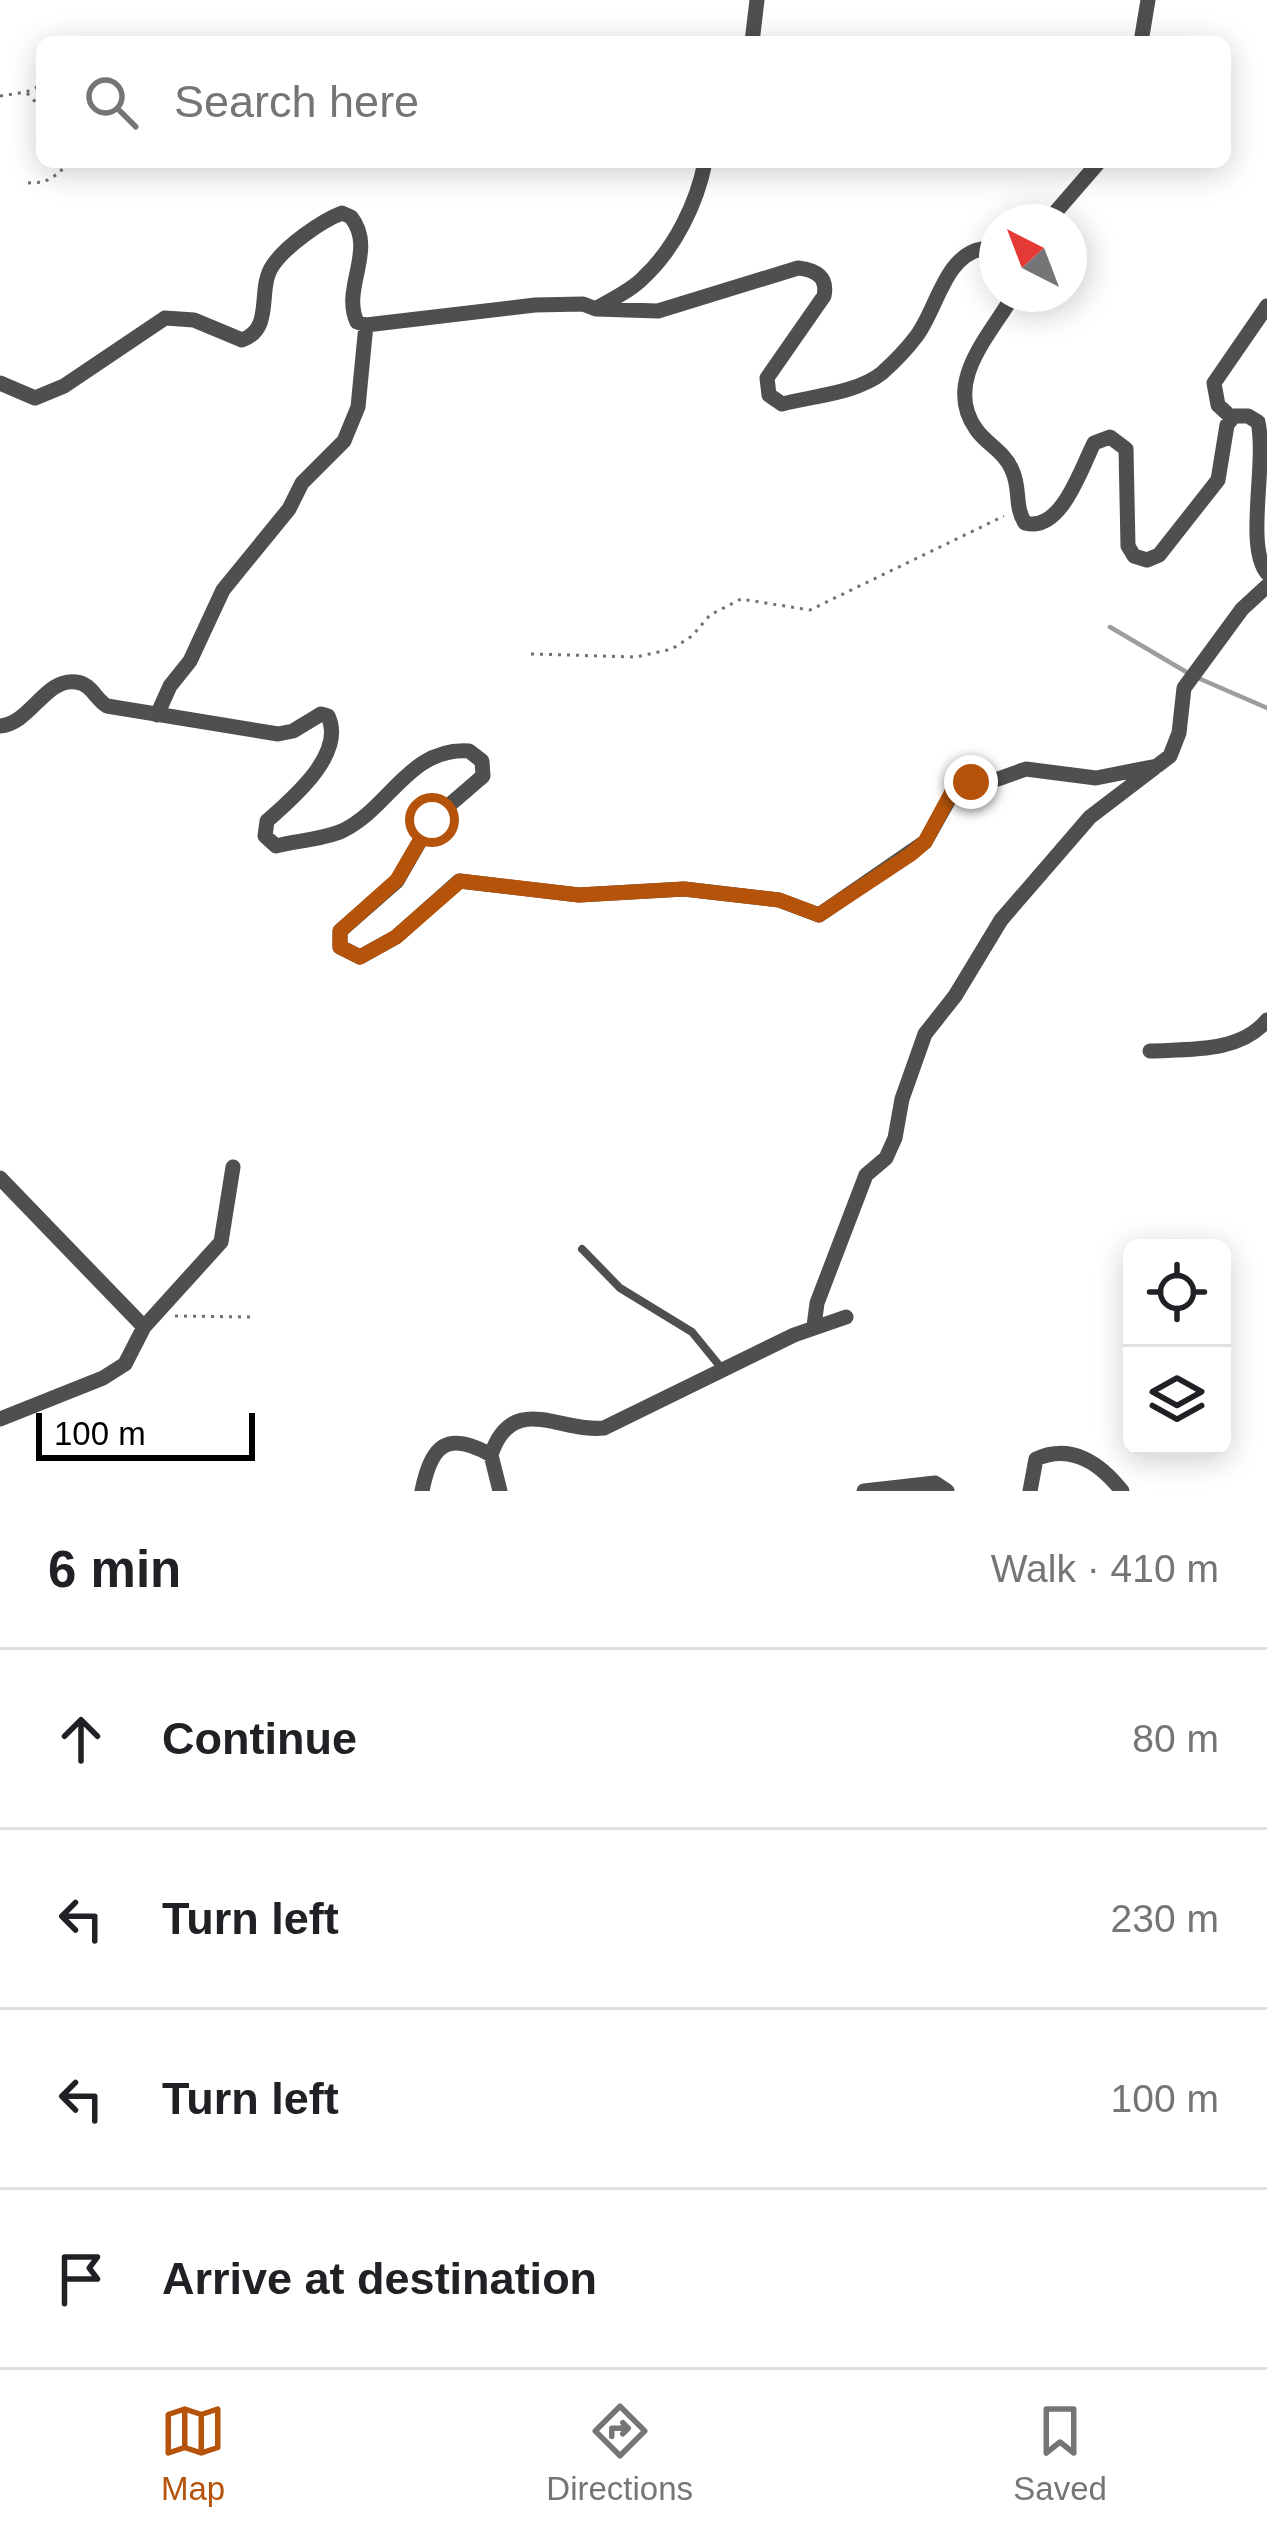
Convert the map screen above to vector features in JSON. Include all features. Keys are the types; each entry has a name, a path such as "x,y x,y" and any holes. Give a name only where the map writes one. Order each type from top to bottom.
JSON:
{"street":[{"path":"753,36 757,0"},
{"path":"1142,36 1148,0"},
{"path":"596,309 642,280 670,247 700,188 704,168"},
{"path":"1063,204 1094,168"},
{"path":"0,383 35,398 64,386 165,318 194,320 242,340 249,338 259,329 272,266 342,213 357,224 361,236 352,304 357,322 366,325 535,305 658,311 798,268 809,269 822,277 824,296 767,378 769,395 782,404 878,376 916,338 954,268 979,250"},
{"path":"1232,418 1218,405 1214,383 1267,305"},
{"path":"1002,312 975,352 967,403 974,427 1013,471 1017,511 1024,524 1046,522 1074,489 1094,443 1110,437 1126,449 1128,546 1134,556 1147,560 1160,555 1218,480 1227,425 1240,415 1258,422 1266,444 1258,554 1267,573"},
{"path":"157,715 170,686 190,661 223,590 289,508 302,483 344,441 358,407 366,325"},
{"path":"814,1326 817,1303 866,1175 886,1157 895,1138 902,1099 925,1034 955,996 1001,920 1090,817 1170,756 1179,733 1184,688 1242,609 1267,586"},
{"path":"0,726 14,725 52,690 75,681 107,706 278,734 321,714 328,716 332,738 321,762 294,797 267,821 266,836 276,846 342,831 371,810 410,769 457,750 470,751 482,761 483,776 432,820 397,880 340,931 340,947 360,957 396,937 460,881 579,895 684,889 779,900 819,915 925,842 957,785 1026,769 1096,778 1157,766"},
{"path":"1150,1051 1226,1045 1250,1036 1267,1020"},
{"path":"0,1419 115,1372 150,1321 221,1242 233,1167"},
{"path":"0,1178 150,1321"},
{"path":"500,1491 491,1455 494,1445 518,1420 537,1417 604,1428 814,1326 846,1317"},
{"path":"422,1491 427,1467 445,1444 464,1442 491,1455"},
{"path":"1030,1491 1036,1459 1067,1454 1082,1455 1122,1491"},
{"path":"864,1491 935,1483 947,1491"}],"lane":[{"path":"582,1249 620,1288 692,1332 723,1370"}],"path":[{"path":"0,96 36,88"},
{"path":"26,92 36,103"},
{"path":"28,182 44,182 62,168"},
{"path":"531,654 636,657 672,649 692,636 710,615 741,598 810,610 952,538 1017,511"},
{"path":"150,1321 250,1317"}],"waterway":[{"path":"1110,627 1188,673"},
{"path":"1198,678 1267,708"}],"route":[{"path":"432,820 397,880 340,931 340,947 349,955 360,957 396,937 460,881 579,895 684,889 779,900 819,915 925,842 954,788 971,782"}]}
